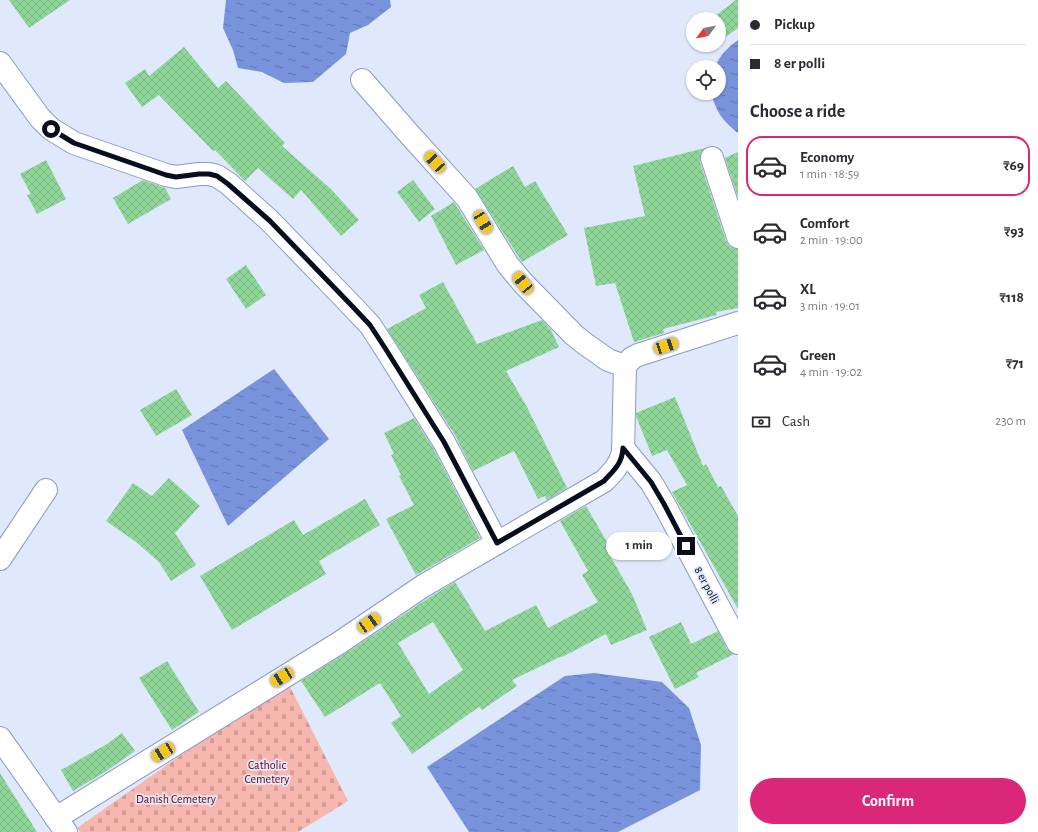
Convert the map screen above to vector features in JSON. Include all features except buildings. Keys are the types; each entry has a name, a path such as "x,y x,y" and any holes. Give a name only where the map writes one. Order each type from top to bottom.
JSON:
{"street":[{"path":"0,63 40,118 51,129 74,143 166,175 176,177 209,174 217,176 270,221 370,325 444,442 497,543"},
{"path":"362,80 467,198 477,212 508,265 523,283 584,344 608,360 625,366"},
{"path":"712,158 738,237"},
{"path":"0,738 61,825 418,590 604,481 621,461 623,448 625,366 632,358 638,355 738,323"},
{"name":"8 er polli","path":"623,448 651,482 664,504 738,643"},
{"path":"0,559 46,490"}],"green space":[{"name":"Catholic Cemetery","path":"289,685 348,801 298,832 80,832 77,828 184,753"}],"water":[{"path":"226,0 390,0 391,7 368,25 350,33 346,54 313,82 284,83 262,72 238,68 233,50 223,28"},
{"path":"738,40 738,133 721,116 714,100 726,100 726,60 718,60 731,45"},
{"path":"274,369 329,439 228,526 182,430"},
{"path":"594,673 662,682 689,708 701,745 700,790 618,832 469,832 427,767 565,676"}],"route":[{"path":"51,129 74,143 166,175 176,177 209,174 217,176 270,221 370,325 444,442 497,543 604,481 621,461 623,448 651,482 686,546"}],"park label":[{"name":"Danish Cemetery","path":"176,799"}]}
